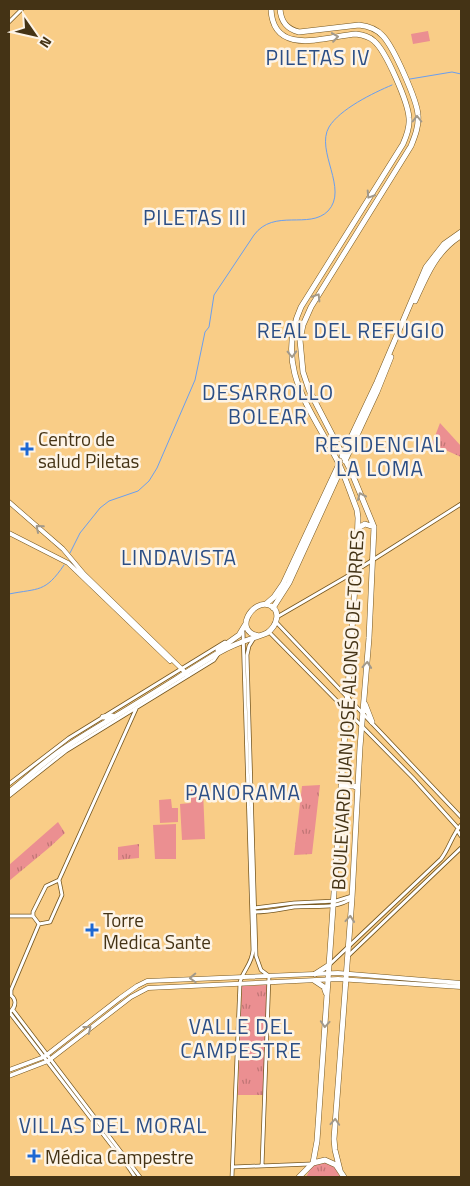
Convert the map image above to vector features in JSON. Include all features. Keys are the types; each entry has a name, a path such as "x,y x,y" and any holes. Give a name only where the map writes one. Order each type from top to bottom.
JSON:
{"main road":[{"name":"BOULEVARD JUAN JOSÉ ALONSO DE TORRES","path":"271,9 273,21 277,29 284,36 293,40 304,41 356,34 368,36 374,41 383,52 408,108 409,127 403,144 306,298 298,315 292,338 292,364 296,380 340,466 358,514 335,903 317,1141 312,1164"},
{"name":"BOULEVARD JUAN JOSÉ ALONSO DE TORRES","path":"280,9 284,23 297,32 307,33 359,25 372,28 383,36 404,75 416,105 418,118 410,148 311,308 301,332 300,349 303,372 309,390 351,471 374,527 374,559 365,701 357,788 352,897 334,1139 334,1150 342,1174"},
{"path":"403,144 405,148 410,148"},
{"path":"384,174 391,178"},
{"path":"344,458 349,452 430,268 442,251 461,234"},
{"path":"184,673 234,643 244,628 251,612 274,598 283,584 344,458 349,441 377,382 426,267 444,244 461,234"},
{"path":"338,445 349,441"},
{"path":"349,452 351,471"},
{"path":"273,608 288,584 336,481 340,466"},
{"path":"336,481 345,481"},
{"path":"9,502 65,550 69,562"},
{"path":"358,528 365,524 374,527"},
{"path":"9,533 69,562 184,673"},
{"path":"60,557 64,555 65,550"},
{"path":"59,751 234,643 243,644 269,632 277,620 273,608 266,604"},
{"path":"244,628 256,637"},
{"path":"9,792 59,751 140,700"},
{"path":"365,701 372,722"},
{"path":"103,717 112,716"},
{"path":"341,786 357,788"},
{"path":"313,974 329,965"},
{"path":"313,974 313,981"},
{"path":"9,1070 46,1055 102,1010 144,982 168,979 313,974 328,977 461,985"},
{"path":"9,1076 49,1060 142,990 160,986 313,981 328,977"},
{"path":"313,981 324,986 327,995"},
{"path":"298,1177 318,1160 328,1160 342,1174"},
{"path":"304,1177 307,1170"}],"street":[{"path":"9,22 22,9"},
{"path":"461,504 277,620 461,817"},
{"path":"244,628 243,644 256,960 261,970 269,976 262,1166"},
{"path":"269,632 413,778 459,828 461,836"},
{"path":"232,1177 240,983 241,977 249,967 253,955 254,910 246,655 249,646 256,637"},
{"path":"9,796 14,788 103,717 140,700 184,673"},
{"path":"33,916 44,890 58,880 140,700"},
{"path":"9,784 59,751"},
{"path":"347,956 429,874 446,853 459,828"},
{"path":"329,965 429,874 461,848"},
{"path":"39,924 53,919 62,895 58,880"},
{"path":"49,885 56,886 62,890"},
{"path":"254,910 294,903 335,903 352,897"},
{"path":"9,916 33,916 48,922"},
{"path":"33,916 39,924"},
{"path":"39,924 10,993 15,1002 10,1012 46,1055 134,1177"},
{"path":"49,1060 140,1177"},
{"path":"233,1167 312,1164"},
{"path":"134,1177 135,1170"}],"green space":[{"path":"428,31 430,41 413,44 411,34"},
{"path":"440,423 461,446 461,457 432,444"},
{"path":"320,785 312,854 294,855 302,786"},
{"path":"191,790 203,790 205,839 182,840 180,804 191,803"},
{"path":"171,799 172,808 178,808 178,822 160,823 159,800"},
{"path":"58,822 65,833 9,881 9,865"},
{"path":"176,824 176,859 155,859 153,825"},
{"path":"139,844 139,858 118,860 118,847"},
{"path":"268,985 263,1095 238,1095 242,986"},
{"path":"322,1162 334,1166 340,1177 306,1177 312,1166"}],"waterway":[{"path":"410,79 452,72 461,74"},
{"path":"70,553 80,533 100,508 109,501 138,491 149,481 157,468 195,380 205,332 209,327 214,295 254,235 262,227 271,223 311,219 328,211 333,202 335,192 326,147 329,127 334,120 349,108 392,85"},
{"path":"9,594 41,588 52,580 64,565"}],"place":[{"name":"Centro de salud Piletas","path":"27,449"},
{"name":"Torre Medica Sante","path":"92,930"},
{"name":"Médica Campestre","path":"34,1156"}],"district":[{"name":"PILETAS IV","path":"318,57"},
{"name":"PILETAS III","path":"195,217"},
{"name":"REAL DEL REFUGIO","path":"351,330"},
{"name":"DESARROLLO BOLEAR","path":"268,404"},
{"name":"RESIDENCIAL LA LOMA","path":"380,456"},
{"name":"LINDAVISTA","path":"179,557"},
{"name":"PANORAMA","path":"243,792"},
{"name":"VALLE DEL CAMPESTRE","path":"241,1038"},
{"name":"VILLAS DEL MORAL","path":"113,1125"}]}
